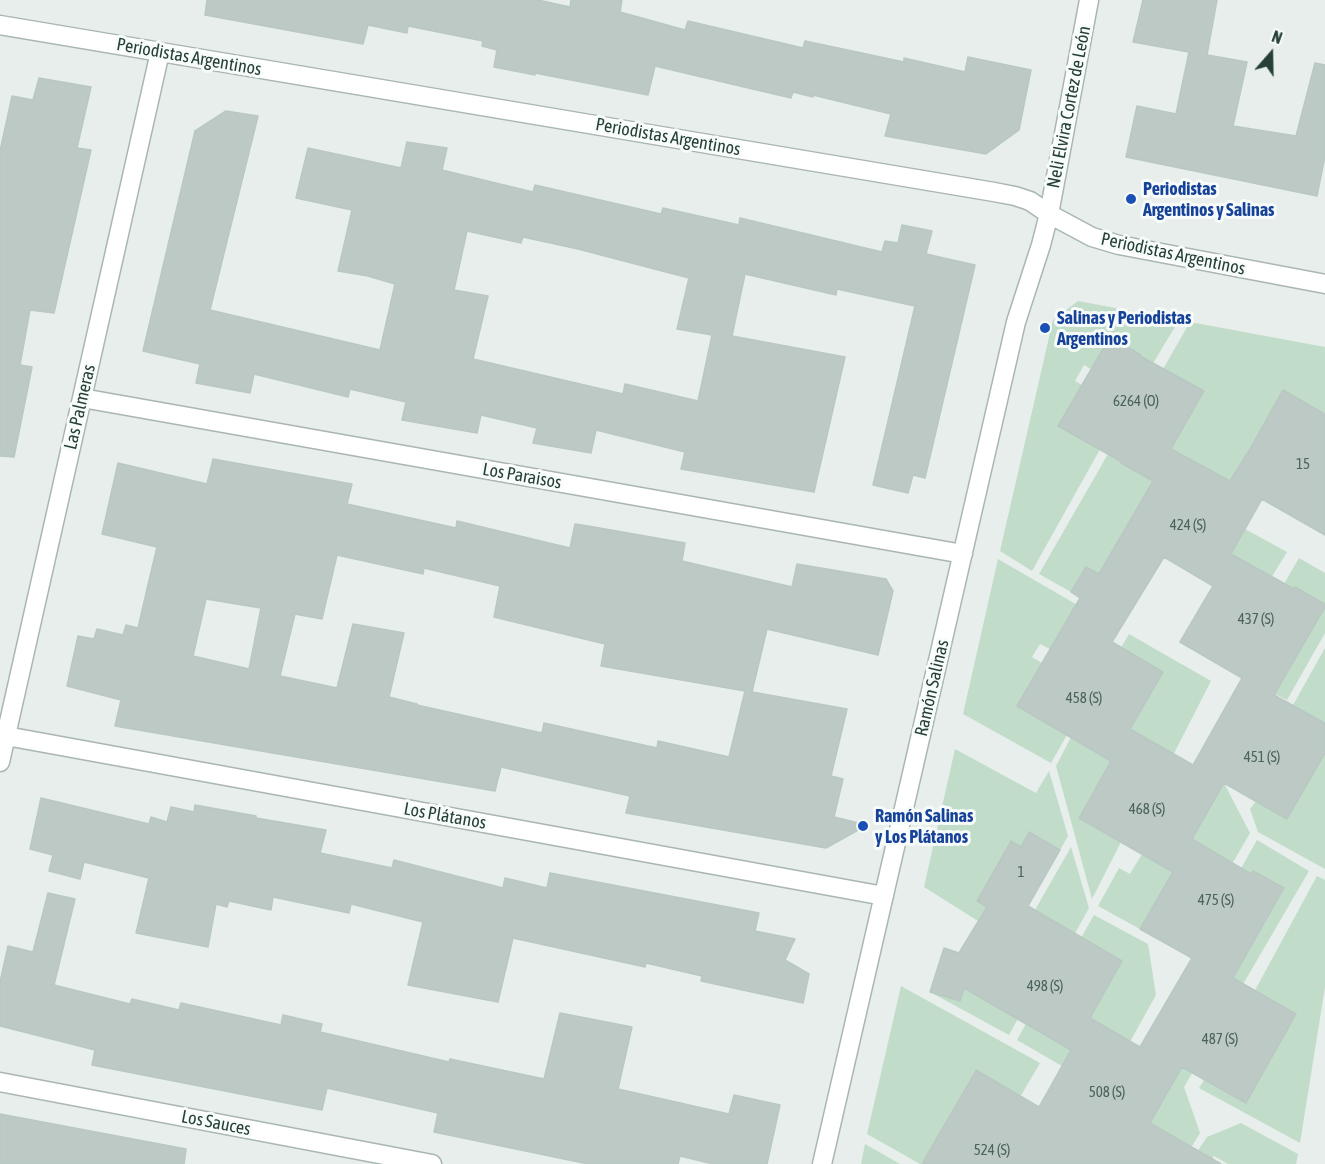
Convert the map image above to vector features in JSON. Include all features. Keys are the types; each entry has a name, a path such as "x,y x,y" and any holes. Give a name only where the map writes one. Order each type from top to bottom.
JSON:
{"street":[{"name":"Neli Elvira Cortez de León","path":"1049,214 1089,0"},
{"name":"Periodistas Argentinos","path":"0,25 1015,196 1030,201 1092,237 1119,245 1325,284"},
{"name":"Las Palmeras","path":"0,762 160,52"},
{"name":"Ramón Salinas","path":"822,1164 1016,322 1049,214"},
{"name":"Los Paraisos","path":"82,398 963,554"},
{"name":"Los Plátanos","path":"6,736 884,896"},
{"name":"Los Sauces","path":"0,1082 432,1164"}],"green space":[{"path":"1078,301 1179,320 1145,377 1133,369 1140,355 1110,337 1091,369 1084,365 1075,381 1082,385 1059,426 1108,435 1032,571 1000,551 1053,320"},
{"path":"1190,322 1325,347 1325,413 1316,428 1314,407 1283,390 1265,422 1261,453 1250,447 1230,481 1171,449 1155,383"},
{"path":"1108,454 1153,480 1120,537 1151,555 1139,597 1086,567 1071,592 1039,574"},
{"path":"1245,529 1287,552 1263,591 1254,586 1262,571 1231,554"},
{"path":"1299,558 1325,573 1325,604 1295,587 1286,602 1277,596"},
{"path":"998,559 1117,628 1050,649 1040,644 1032,657 1042,663 1075,721 1051,763 963,714"},
{"path":"1325,607 1325,633 1287,700 1275,694"},
{"path":"1129,634 1211,681 1166,769 1161,746 1130,729 1113,662"},
{"path":"1325,648 1325,723 1293,705"},
{"path":"1079,722 1111,761 1079,817 1121,842 1092,899 1056,766"},
{"path":"955,749 1036,793 1049,771 1068,836 1060,850 1030,832 1021,847 1011,841 977,901 987,907 978,921 924,887"},
{"path":"1325,753 1325,869 1258,832 1250,809 1256,801 1287,819"},
{"path":"1224,783 1250,833 1224,878 1192,839"},
{"path":"1257,840 1309,871 1235,998 1225,992 1284,889 1254,871 1245,885 1235,879"},
{"path":"1071,847 1089,908 1067,948 1059,924 1035,910"},
{"path":"1142,854 1173,872 1140,929 1098,906 1119,868 1130,874"},
{"path":"1317,876 1325,880 1325,987 1300,1143 1199,1088 1213,1065 1214,1085 1246,1102 1296,1014 1266,996 1247,1005"},
{"path":"1094,915 1148,944 1156,995 1122,1056 1089,1018 1073,952"},
{"path":"973,958 1026,1004 1009,1035 930,992 960,1001"},
{"path":"901,986 1040,1063 1016,1104 975,1070 925,1159 933,1164 920,1164 867,1134"},
{"path":"1034,1009 1040,1033 1071,1050 1062,1066 1017,1040"},
{"path":"1191,1052 1201,1058 1184,1087 1200,1133 1183,1161 1181,1141 1150,1123"},
{"path":"1241,1123 1298,1154 1296,1164 1228,1164 1214,1156 1209,1164 1191,1161 1207,1137"},
{"path":"865,1144 900,1164 861,1164"}],"building":[{"path":"207,0 538,0 570,7 571,0 622,0 620,12 685,30 688,21 803,48 805,41 904,62 904,58 965,72 968,57 1031,70 1019,130 986,154 885,136 891,114 813,95 813,97 793,92 791,98 655,66 648,95 494,67 497,50 482,46 483,41 408,26 407,33 368,25 363,44 205,15"},
{"path":"1143,0 1217,0 1207,55 1247,62 1233,126 1296,136 1315,63 1325,65 1325,156 1317,196 1126,157 1137,106 1176,114 1189,52 1133,42"},
{"path":"39,78 91,87 77,148 91,150 54,313 30,310 20,365 32,367 14,457 0,456 0,151 12,96 33,100"},
{"path":"226,111 258,116 210,310 380,350 395,284 338,271 352,210 296,198 308,148 401,168 407,142 447,148 442,170 533,192 535,185 661,214 663,208 739,225 740,218 882,252 885,241 898,243 902,225 932,231 926,254 975,265 925,478 913,475 908,493 873,485 915,306 837,289 836,295 745,274 732,336 845,357 814,492 681,469 685,452 596,430 591,453 533,443 537,428 481,415 477,433 402,420 406,402 350,389 348,397 254,374 250,393 196,383 200,364 143,351 195,131","holes":["467,231 521,243 523,237 689,278 677,329 712,335 698,401 625,384 623,394 473,359 488,296 454,290"]},
{"path":"1110,337 1204,391 1171,449 1230,481 1283,390 1325,414 1325,535 1262,499 1231,554 1325,604 1274,695 1325,723 1325,753 1287,819 1224,783 1192,839 1251,874 1253,871 1284,888 1233,978 1296,1014 1246,1103 1182,1067 1150,1123 1221,1164 922,1164 976,1070 1039,1107 1071,1050 964,988 960,1001 930,992 944,948 959,953 987,907 977,901 1011,841 1021,847 1029,832 1060,850 1028,906 1122,961 1090,1018 1140,1047 1192,958 1140,929 1173,872 1079,818 1111,761 1017,706 1080,598 1071,592 1086,567 1099,574 1153,481 1058,426","holes":["1164,557 1213,586 1180,642 1242,678 1193,765 1130,729 1163,672 1112,642"]},
{"path":"213,459 352,484 347,504 456,528 457,521 570,548 575,524 685,543 682,561 792,587 797,564 886,579 893,591 878,655 767,629 752,692 847,709 831,776 843,779 834,817 867,825 826,848 626,813 630,796 501,767 495,791 115,726 121,700 67,686 78,636 94,639 97,629 123,635 126,625 138,628 157,547 102,534 118,463 207,484","holes":["337,555 423,574 424,568 500,586 494,617 605,644 601,666 745,691 729,757 658,741 657,748 544,723 542,733 389,697 404,633 353,624 337,688 280,676 295,614 322,619","206,599 261,608 249,669 193,656"]},
{"path":"41,798 149,824 151,817 167,822 171,807 194,812 195,805 326,830 320,853 392,868 394,860 503,888 505,878 547,888 550,873 759,913 755,931 795,939 785,960 809,974 803,1003 701,981 702,976 646,963 645,967 513,938 498,1002 408,985 423,922 351,904 349,913 273,897 271,910 229,901 227,907 216,904 208,947 136,933 149,878 84,862 80,879 49,871 53,855 30,849"},
{"path":"48,893 75,899 54,985 130,1004 132,999 179,1010 181,1003 281,1025 283,1015 322,1024 320,1032 449,1062 450,1059 544,1079 560,1013 632,1027 618,1089 729,1114 734,1095 780,1105 767,1164 713,1164 680,1156 678,1164 588,1164 434,1132 438,1113 327,1088 322,1110 92,1065 95,1050 0,1026 0,982 8,946 33,952"},
{"path":"0,1114 186,1149 184,1164 0,1164"}],"place":[{"name":"Periodistas Argentinos y Salinas","path":"1131,199"},
{"name":"Salinas y Periodistas Argentinos","path":"1045,328"},
{"name":"Ramón Salinas y Los Plátanos","path":"863,826"}]}
